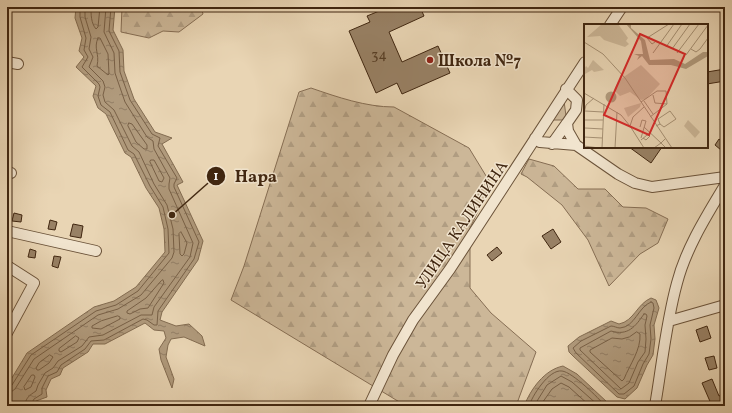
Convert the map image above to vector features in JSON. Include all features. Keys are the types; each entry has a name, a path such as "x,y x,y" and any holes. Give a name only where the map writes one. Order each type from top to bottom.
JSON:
{"street":[{"path":"611,24 622,7"},
{"path":"7,62 18,64"},
{"name":"УЛИЦА КАЛИНИНА","path":"369,406 393,355 413,320 450,269 584,63"},
{"path":"552,144 576,110 577,100 566,89"},
{"path":"567,123 568,132 576,145 618,174 635,183 652,187 725,177"},
{"path":"535,138 540,142 576,145"},
{"path":"656,406 669,321 677,282 694,237 725,184"},
{"path":"7,231 96,251"},
{"path":"7,333 34,283 9,267"},
{"path":"669,321 725,305"}],"green space":[{"path":"122,7 201,7 203,14 179,32 163,31 149,38 121,32"},
{"path":"311,88 362,103 383,107 394,107 469,148 491,184 470,228 470,288 491,313 536,352 516,406 406,406 231,300 244,266 299,92"},
{"path":"564,101 566,116 564,120 552,120"},
{"path":"529,159 554,166 578,189 605,189 623,207 646,208 668,219 658,243 640,254 609,286 588,240 562,205 527,177 521,174"}],"water":[{"path":"76,7 115,7 113,30 123,50 124,71 134,99 155,132 172,138 162,144 183,182 177,185 203,241 198,260 162,312 160,320 176,326 189,324 202,336 205,346 184,337 171,339 168,345 166,357 174,379 172,388 161,360 159,349 166,338 164,331 154,330 145,323 105,344 93,344 88,352 63,368 60,375 51,379 46,390 47,397 36,401 33,406 7,406 7,386 27,353 94,307 114,301 136,287 165,252 164,229 159,208 146,188 131,157 125,153 106,114 98,108 93,96 96,86 76,67 84,57 79,51 82,38 75,18"},
{"path":"651,298 656,300 659,308 654,325 655,339 653,355 637,388 625,399 617,397 569,352 568,346 579,337 611,321 619,324 628,320 642,304"},
{"path":"563,366 577,374 610,406 524,406 530,393 539,381 556,368"}],"building":[{"path":"389,7 420,7 424,16 389,32 402,62 438,46 450,73 402,94 397,83 376,93 349,31 370,22 367,16"},
{"path":"725,69 725,81 708,84 708,72"},
{"path":"719,139 725,144 721,150 715,145"},
{"path":"630,148 661,148 651,163"},
{"path":"14,213 22,215 21,222 12,221"},
{"path":"50,220 57,222 55,230 48,229"},
{"path":"73,224 83,226 81,238 70,236"},
{"path":"553,229 561,242 551,249 542,236"},
{"path":"497,247 502,253 492,261 487,255"},
{"path":"30,249 36,251 35,258 28,257"},
{"path":"54,256 61,257 58,268 52,266"},
{"path":"707,326 711,338 700,342 696,330"},
{"path":"714,356 717,368 709,370 705,358"},
{"path":"712,379 719,396 722,395 725,406 712,406 702,383"}],"place":[{"name":"Школа №7","path":"430,60"},
{"name":"Нара","path":"172,215"}]}
